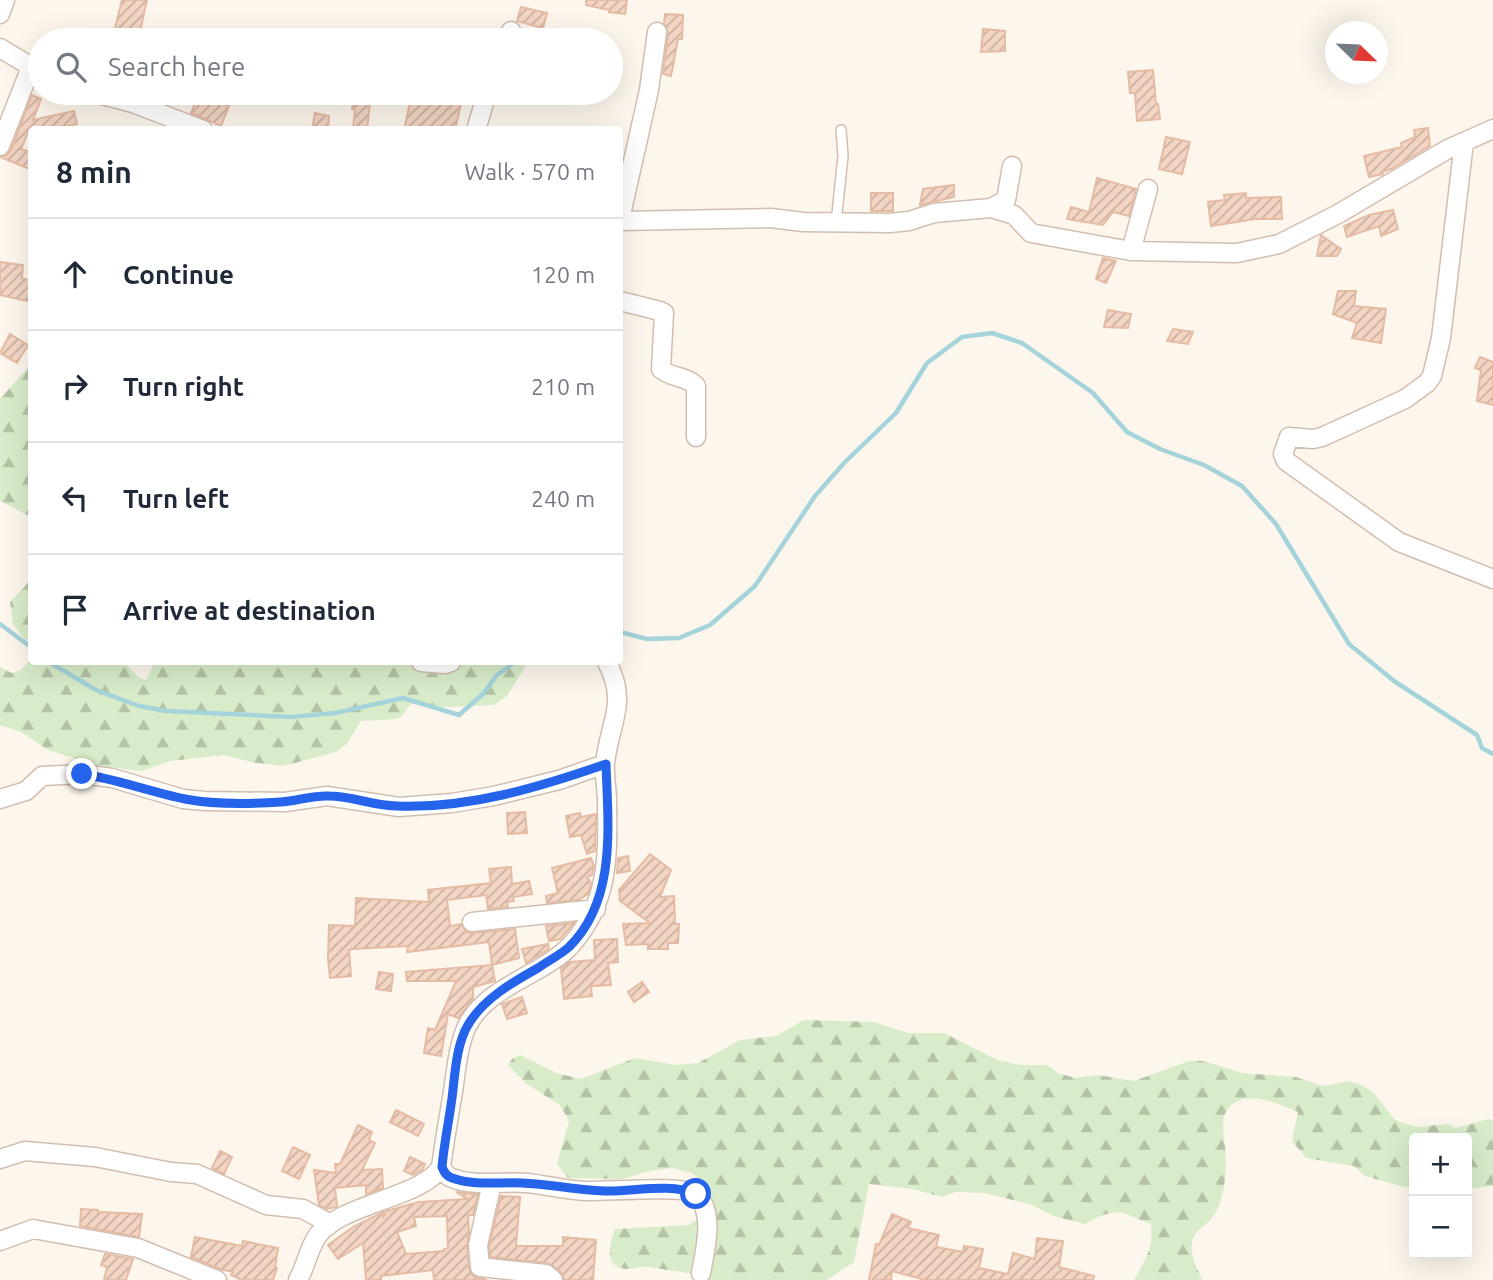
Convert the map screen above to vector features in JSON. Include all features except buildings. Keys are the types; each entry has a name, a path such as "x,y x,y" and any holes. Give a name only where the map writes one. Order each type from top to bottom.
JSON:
{"street":[{"path":"0,14 5,0"},
{"path":"623,207 649,90 657,32"},
{"path":"0,48 28,65"},
{"path":"0,146 28,87"},
{"path":"137,105 192,126"},
{"path":"477,126 483,105"},
{"path":"623,220 771,218 836,223 890,223 909,221 934,213 991,208 1014,215 1031,233 1131,251 1237,253 1279,244 1338,214 1437,155 1493,129"},
{"path":"1464,142 1438,358 1432,376 1405,399 1322,437 1289,437 1283,454 1286,461 1403,544 1493,579"},
{"path":"991,208 1006,200 1012,166"},
{"path":"1131,251 1147,189"},
{"path":"623,302 664,313 662,369 665,373 691,381 696,386 696,437"},
{"path":"298,1280 317,1236 328,1226 425,1181 438,1172 442,1167 458,1059 468,1025 482,1007 500,991 568,948 596,909 602,890 606,849 606,764 619,704 608,665"},
{"path":"0,799 26,791 42,776 82,774 112,778 183,799 285,802 327,796 399,807 452,803 494,796 559,780 606,764"},
{"path":"472,922 596,909"},
{"path":"0,1159 25,1151 95,1157 171,1172 197,1174 267,1205 303,1209 323,1220 328,1226"},
{"path":"442,1167 446,1175 452,1178 492,1183 526,1183 585,1191 690,1191 696,1194 705,1207 707,1235 701,1273"},
{"path":"492,1183 478,1245 480,1267 546,1274 553,1280"},
{"path":"0,1241 33,1229 138,1248 217,1280"}],"lane":[{"path":"836,223 843,156 841,131"}],"green space":[{"path":"28,367 28,515 0,501 0,399"},
{"path":"28,582 28,647 13,624 10,602"},
{"path":"28,662 28,665 126,665 146,680 154,665 526,665 507,696 494,705 446,707 416,703 410,705 402,716 396,719 361,721 347,744 336,752 283,766 224,755 170,761 142,771 99,766 48,750 21,732 0,725 0,667 12,673 21,670"},
{"path":"804,1020 874,1022 908,1033 944,1033 1000,1061 1021,1065 1047,1065 1058,1073 1075,1078 1098,1075 1134,1081 1189,1061 1203,1061 1242,1073 1296,1077 1326,1086 1348,1081 1373,1092 1395,1120 1417,1127 1448,1124 1456,1128 1488,1119 1493,1121 1493,1186 1472,1188 1472,1133 1409,1133 1409,1188 1404,1187 1365,1176 1354,1166 1306,1158 1292,1141 1298,1112 1251,1098 1236,1102 1225,1115 1223,1127 1226,1163 1223,1194 1216,1212 1197,1232 1192,1244 1193,1258 1202,1280 1134,1280 1150,1247 1151,1224 1118,1212 1085,1224 1054,1216 1029,1204 985,1193 956,1192 941,1197 913,1189 869,1184 854,1262 827,1280 697,1280 694,1274 649,1267 628,1269 615,1266 610,1251 615,1229 688,1225 713,1210 709,1189 692,1173 672,1168 649,1171 623,1179 568,1178 557,1164 569,1121 560,1105 528,1085 508,1065 513,1058 521,1055 556,1073 581,1079 635,1058 676,1065 698,1063 740,1040 776,1036"}],"waterway":[{"path":"623,633 647,639 679,638 710,625 755,586 815,496 845,462 896,413 927,363 962,337 992,333 1022,343 1093,393 1127,432 1160,449 1204,465 1242,486 1276,524 1349,644 1394,681 1477,735 1482,748 1493,754"},
{"path":"0,624 28,645"},
{"path":"54,665 96,690 139,706 167,711 291,717 335,713 403,698 459,715 483,694 497,675 511,665"}],"route":[{"path":"82,774 112,778 183,799 268,803 327,796 399,807 452,803 494,796 559,780 606,764 607,837 602,890 596,909 568,948 500,991 482,1007 468,1025 458,1059 442,1167 446,1175 452,1178 479,1183 526,1183 585,1191 661,1189 690,1191 696,1194"}]}
